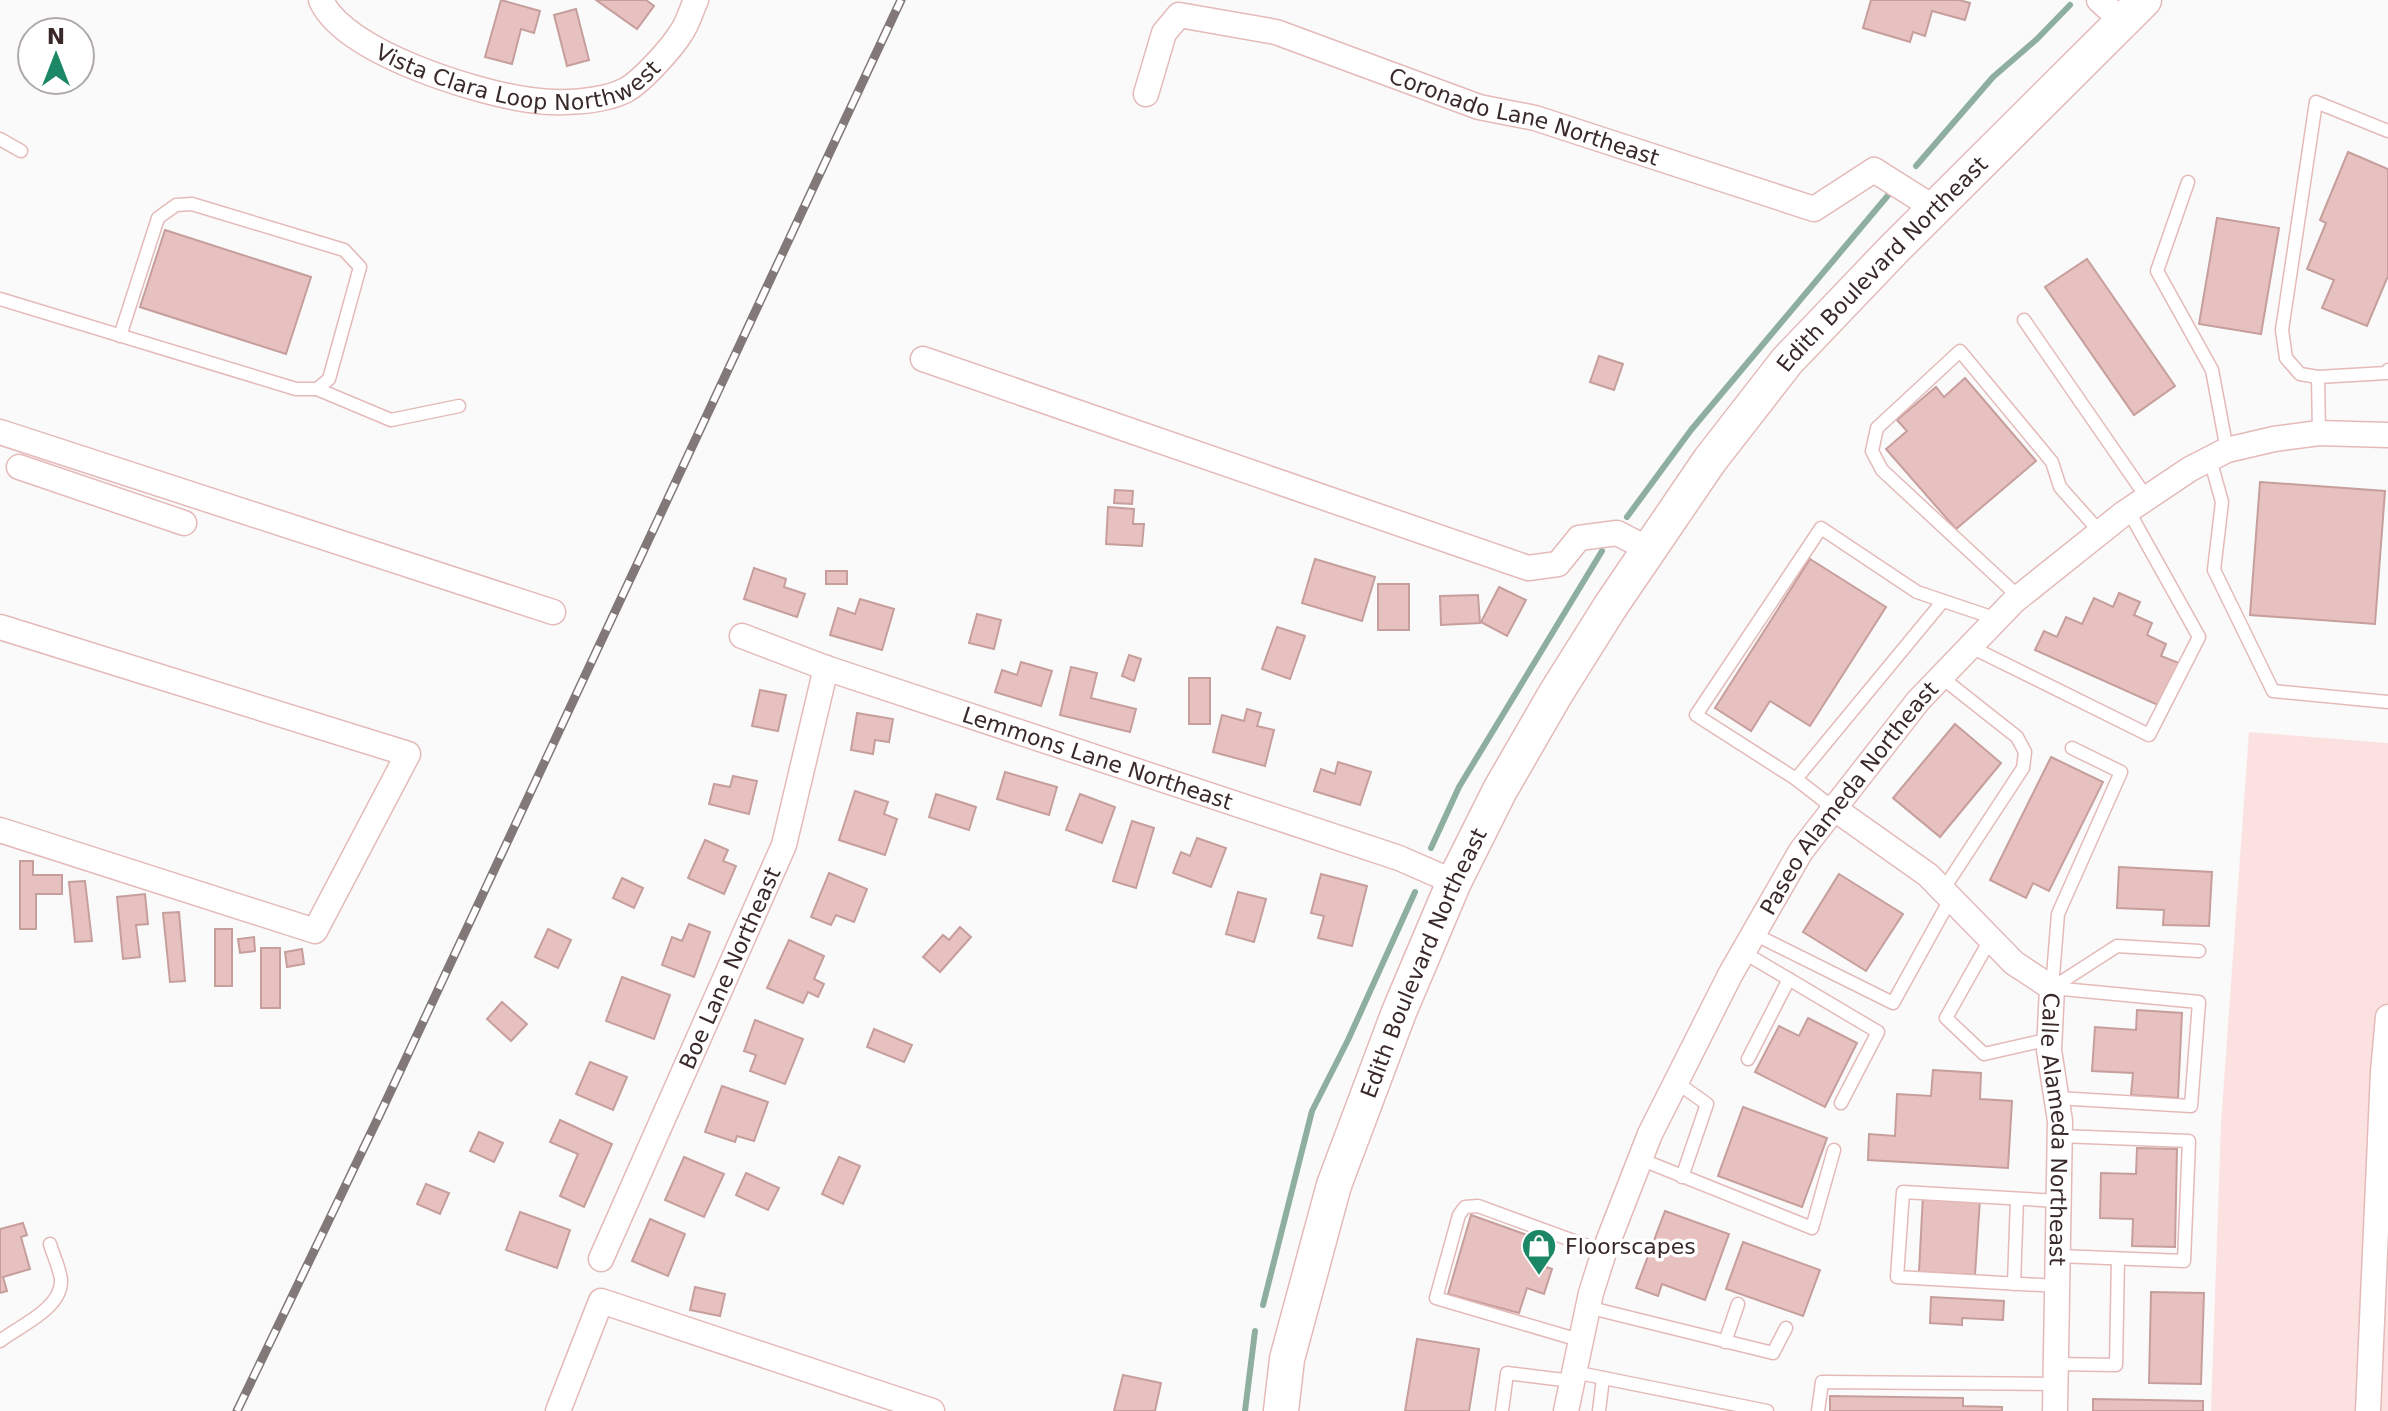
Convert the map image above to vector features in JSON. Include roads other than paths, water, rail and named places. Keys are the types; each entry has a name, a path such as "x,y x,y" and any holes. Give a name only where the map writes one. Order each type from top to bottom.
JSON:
{"street":[{"name":"Vista Clara Loop Northwest","path":"321,0 324,8 358,40 447,80 530,101 580,102 626,90 646,73 681,34 696,0"},
{"name":"Edith Boulevard Northeast","path":"1281,1411 1287,1359 1334,1185 1399,1012 1454,882 1500,790 1556,693 1710,460 1787,361 2122,7"},
{"name":"Coronado Lane Northeast","path":"1146,94 1164,33 1179,15 1276,32 1479,107 1535,118 1814,209 1874,170 1934,208"},
{"path":"923,359 1528,568 1558,564 1579,538 1617,533 1650,550"},
{"path":"0,432 553,612"},
{"name":"Paseo Alameda Northeast","path":"1566,1411 1579,1340 1604,1252 1640,1159 1676,1082 1748,943 1801,851 1832,807 1918,701 2019,597 2100,532 2190,469 2219,455 2274,439 2319,433 2388,435"},
{"path":"26,441 9,464 184,523"},
{"path":"0,627 408,754 315,931 0,830"},
{"name":"Lemmons Lane Northeast","path":"742,636 826,668 1399,858 1454,882"},
{"name":"Boe Lane Northeast","path":"601,1259 784,845 826,668"},
{"name":"Calle Alameda Northeast","path":"1832,807 1928,875 2014,963 2052,988 2050,1039 2060,1136 2055,1411"},
{"path":"2368,1411 2388,1017"},
{"path":"558,1411 601,1301 932,1411"}],"lane":[{"path":"2388,131 2316,102 2282,330 2286,358 2300,374 2318,377 2386,373 2388,370"},
{"path":"0,139 21,151"},
{"path":"2188,182 2157,271 2212,370 2222,502 2214,570 2273,691 2388,702"},
{"path":"120,336 158,218 176,205 192,204 344,250 360,267 329,379 317,389"},
{"path":"0,299 296,389 317,389 391,420 459,406"},
{"path":"1971,647 2149,735 2199,637 2138,504 2024,320"},
{"path":"2019,597 1882,470 1872,451 1877,428 1960,351 2052,462 2060,487 2100,532"},
{"path":"2318,377 2319,433"},
{"path":"1832,807 1796,779 1696,715 1821,528 1917,592 1997,619"},
{"path":"1796,779 1943,601"},
{"path":"1748,943 1893,1003 1947,894 2023,768 2025,752 2017,737 1941,677"},
{"path":"2052,988 2058,914 2121,772 2072,748"},
{"path":"1991,938 1946,1018 1984,1054 2050,1039"},
{"path":"1748,943 1789,979 1878,1032 1841,1103"},
{"path":"2052,988 2117,946 2199,951"},
{"path":"1748,1059 1789,979"},
{"path":"2052,988 2199,1002 2191,1106 2057,1098"},
{"path":"1676,1082 1707,1104 1682,1177"},
{"path":"2058,1256 2184,1261 2189,1141 2060,1136"},
{"path":"1640,1159 1812,1228 1834,1150"},
{"path":"2057,1286 1897,1277 1903,1192 2058,1201"},
{"path":"2014,1284 2017,1199"},
{"path":"1579,1340 1436,1298 1459,1215 1465,1207 1478,1206 1604,1252"},
{"path":"0,1341 43,1312 59,1294 61,1279 50,1244"},
{"path":"1818,1411 1822,1382 2056,1374 2116,1365 2118,1259"},
{"path":"1725,1342 1738,1304"},
{"path":"1587,1307 1773,1353 1786,1328"},
{"path":"1502,1411 1507,1373 1603,1378 1767,1411"},
{"path":"1599,1411 1603,1378"}],"waterway":[{"path":"1916,166 1993,77 2070,5"},
{"path":"1627,517 1691,430 1890,193"},
{"path":"1431,848 1459,787 1602,551"},
{"path":"1263,1305 1312,1111 1415,892"},
{"path":"1245,1411 1255,1331"}],"railway":[{"path":"237,1411 380,1114 901,0"}],"place":[{"name":"Floorscapes","path":"1539,1277"}]}
